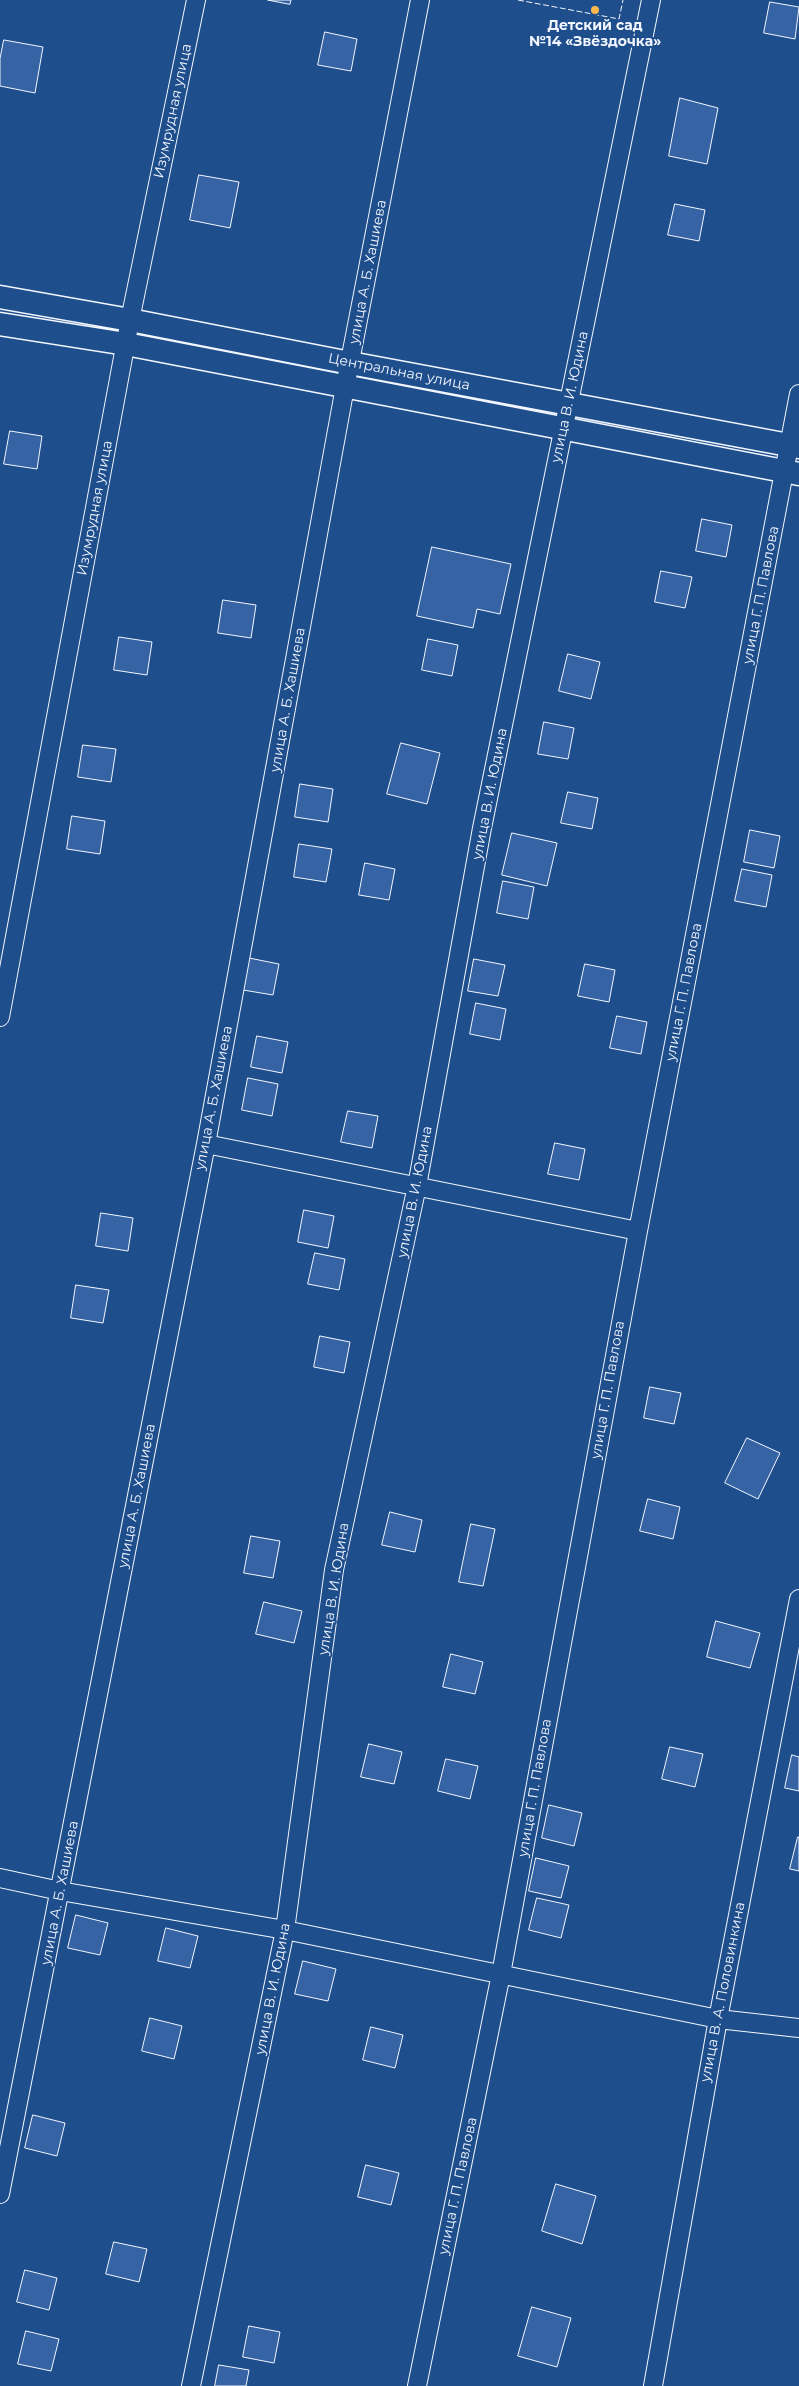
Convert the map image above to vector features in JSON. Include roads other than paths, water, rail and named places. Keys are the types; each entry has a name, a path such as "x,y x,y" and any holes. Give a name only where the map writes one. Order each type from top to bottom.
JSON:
{"street":[{"name":"Изумрудная улица","path":"0,1018 130,320 196,0"},
{"name":"улица А. Б. Хашиева","path":"0,2194 206,1144 345,387 420,0"},
{"name":"улица В. И. Юдина","path":"190,2386 285,1930 334,1570 417,1186 482,828 651,0"},
{"name":"Центральная улица","path":"0,297 794,446"},
{"path":"0,324 126,344 792,473"},
{"name":"улица Г. П. Павлова","path":"417,2386 501,1974 638,1231 792,473 799,394"},
{"path":"206,1144 638,1231"},
{"name":"улица В. А. Половинкина","path":"653,2386 718,2019 799,1599"},
{"path":"0,1878 60,1891 285,1930 718,2019 799,2028"}],"place":[{"name":"Детский сад №14 «Звёздочка»","path":"595,10"}]}
